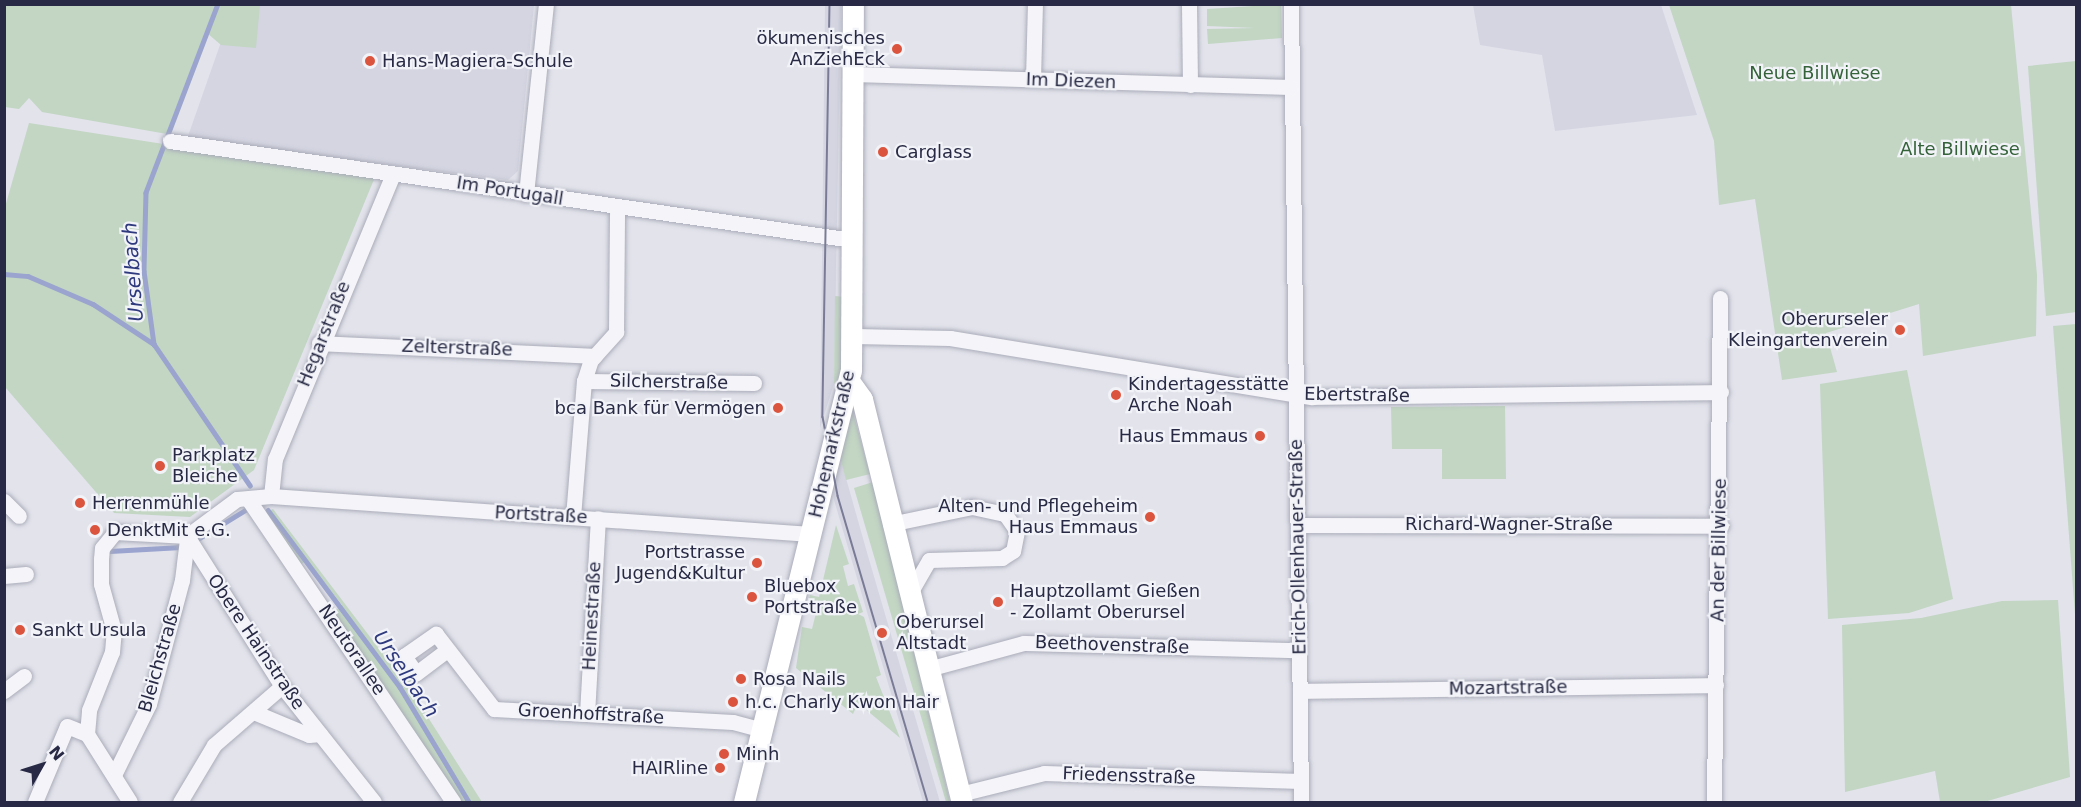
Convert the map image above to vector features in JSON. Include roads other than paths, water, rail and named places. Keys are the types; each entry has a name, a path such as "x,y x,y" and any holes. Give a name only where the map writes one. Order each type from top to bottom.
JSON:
{"street":[{"path":"526,194 546,4"},
{"name":"Hohemarkstraße","path":"744,802 849,381 854,336 853,4"},
{"path":"1033,79 1035,4"},
{"path":"1189,4 1190,84"},
{"name":"Erich-Ollenhauer-Straße","path":"1291,4 1301,802"},
{"name":"Im Diezen","path":"852,74 1291,87"},
{"name":"Im Portugall","path":"170,141 381,170 392,177 852,240"},
{"name":"Hegarstraße","path":"271,496 275,459 319,343 392,177"},
{"name":"Silcherstraße","path":"573,517 584,381 595,356 616,332 617,207"},
{"name":"An der Billwiese","path":"1714,802 1721,526 1719,298"},
{"name":"Ebertstraße","path":"854,336 959,339 1295,394 1721,392"},
{"name":"Zelterstraße","path":"319,343 595,356"},
{"name":"Silcherstraße","path":"584,381 754,383"},
{"path":"849,381 862,399 908,599 961,798"},
{"name":"Portstraße","path":"187,536 237,500 271,496 811,534"},
{"name":"Neutorallee","path":"248,499 453,802"},
{"path":"4,501 19,516"},
{"path":"890,524 972,507 1005,514 1017,531 1013,551 1002,558 929,560 908,599"},
{"name":"Heinestraße","path":"587,714 598,518"},
{"name":"Richard-Wagner-Straße","path":"1298,525 1721,526"},
{"path":"87,734 114,631 101,584 101,553 116,532 187,536"},
{"name":"Obere Hainstraße","path":"187,536 282,686 374,802"},
{"name":"Bleichstraße","path":"114,775 149,704 182,580 187,536"},
{"path":"4,576 26,574"},
{"name":"Beethovenstraße","path":"928,669 1033,642 1299,650"},
{"name":"Groenhoffstraße","path":"447,650 494,709 733,722 762,730"},
{"path":"4,691 24,676"},
{"name":"Mozartstraße","path":"1300,691 1716,685"},
{"path":"180,802 214,745 256,713 282,686"},
{"path":"256,713 309,735 320,734"},
{"path":"34,802 67,726 87,734 130,802"},
{"name":"Friedensstraße","path":"961,798 1044,773 1301,781"}],"waterway":[{"name":"Urselbach","path":"218,4 146,193 144,271 154,344 250,485"},
{"path":"4,274 28,276 93,304 154,344"},
{"path":"198,539 247,509"},
{"name":"Urselbach","path":"268,510 400,687 469,802"},
{"path":"110,551 181,547"}],"tram line":[{"path":"830,4 823,417 838,496 928,802"}],"place":[{"name":"ökumenisches AnZiehEck","path":"897,49"},
{"name":"Hans-Magiera-Schule","path":"370,61"},
{"name":"Carglass","path":"883,152"},
{"name":"Oberurseler Kleingartenverein","path":"1900,330"},
{"name":"Kindertagesstätte Arche Noah","path":"1116,395"},
{"name":"bca Bank für Vermögen","path":"778,408"},
{"name":"Haus Emmaus","path":"1260,436"},
{"name":"Parkplatz Bleiche","path":"160,466"},
{"name":"Herrenmühle","path":"80,503"},
{"name":"Alten- und Pflegeheim Haus Emmaus","path":"1150,517"},
{"name":"DenktMit e.G.","path":"95,530"},
{"name":"Portstrasse Jugend&Kultur","path":"757,563"},
{"name":"Bluebox Portstraße","path":"752,597"},
{"name":"Hauptzollamt Gießen - Zollamt Oberursel","path":"998,602"},
{"name":"Sankt Ursula","path":"20,630"},
{"name":"Oberursel Altstadt","path":"882,633"},
{"name":"Rosa Nails","path":"741,679"},
{"name":"h.c. Charly Kwon Hair","path":"733,702"},
{"name":"Minh","path":"724,754"},
{"name":"HAIRline","path":"720,768"}],"park label":[{"name":"Neue Billwiese","path":"1815,73"},
{"name":"Alte Billwiese","path":"1960,149"}]}
